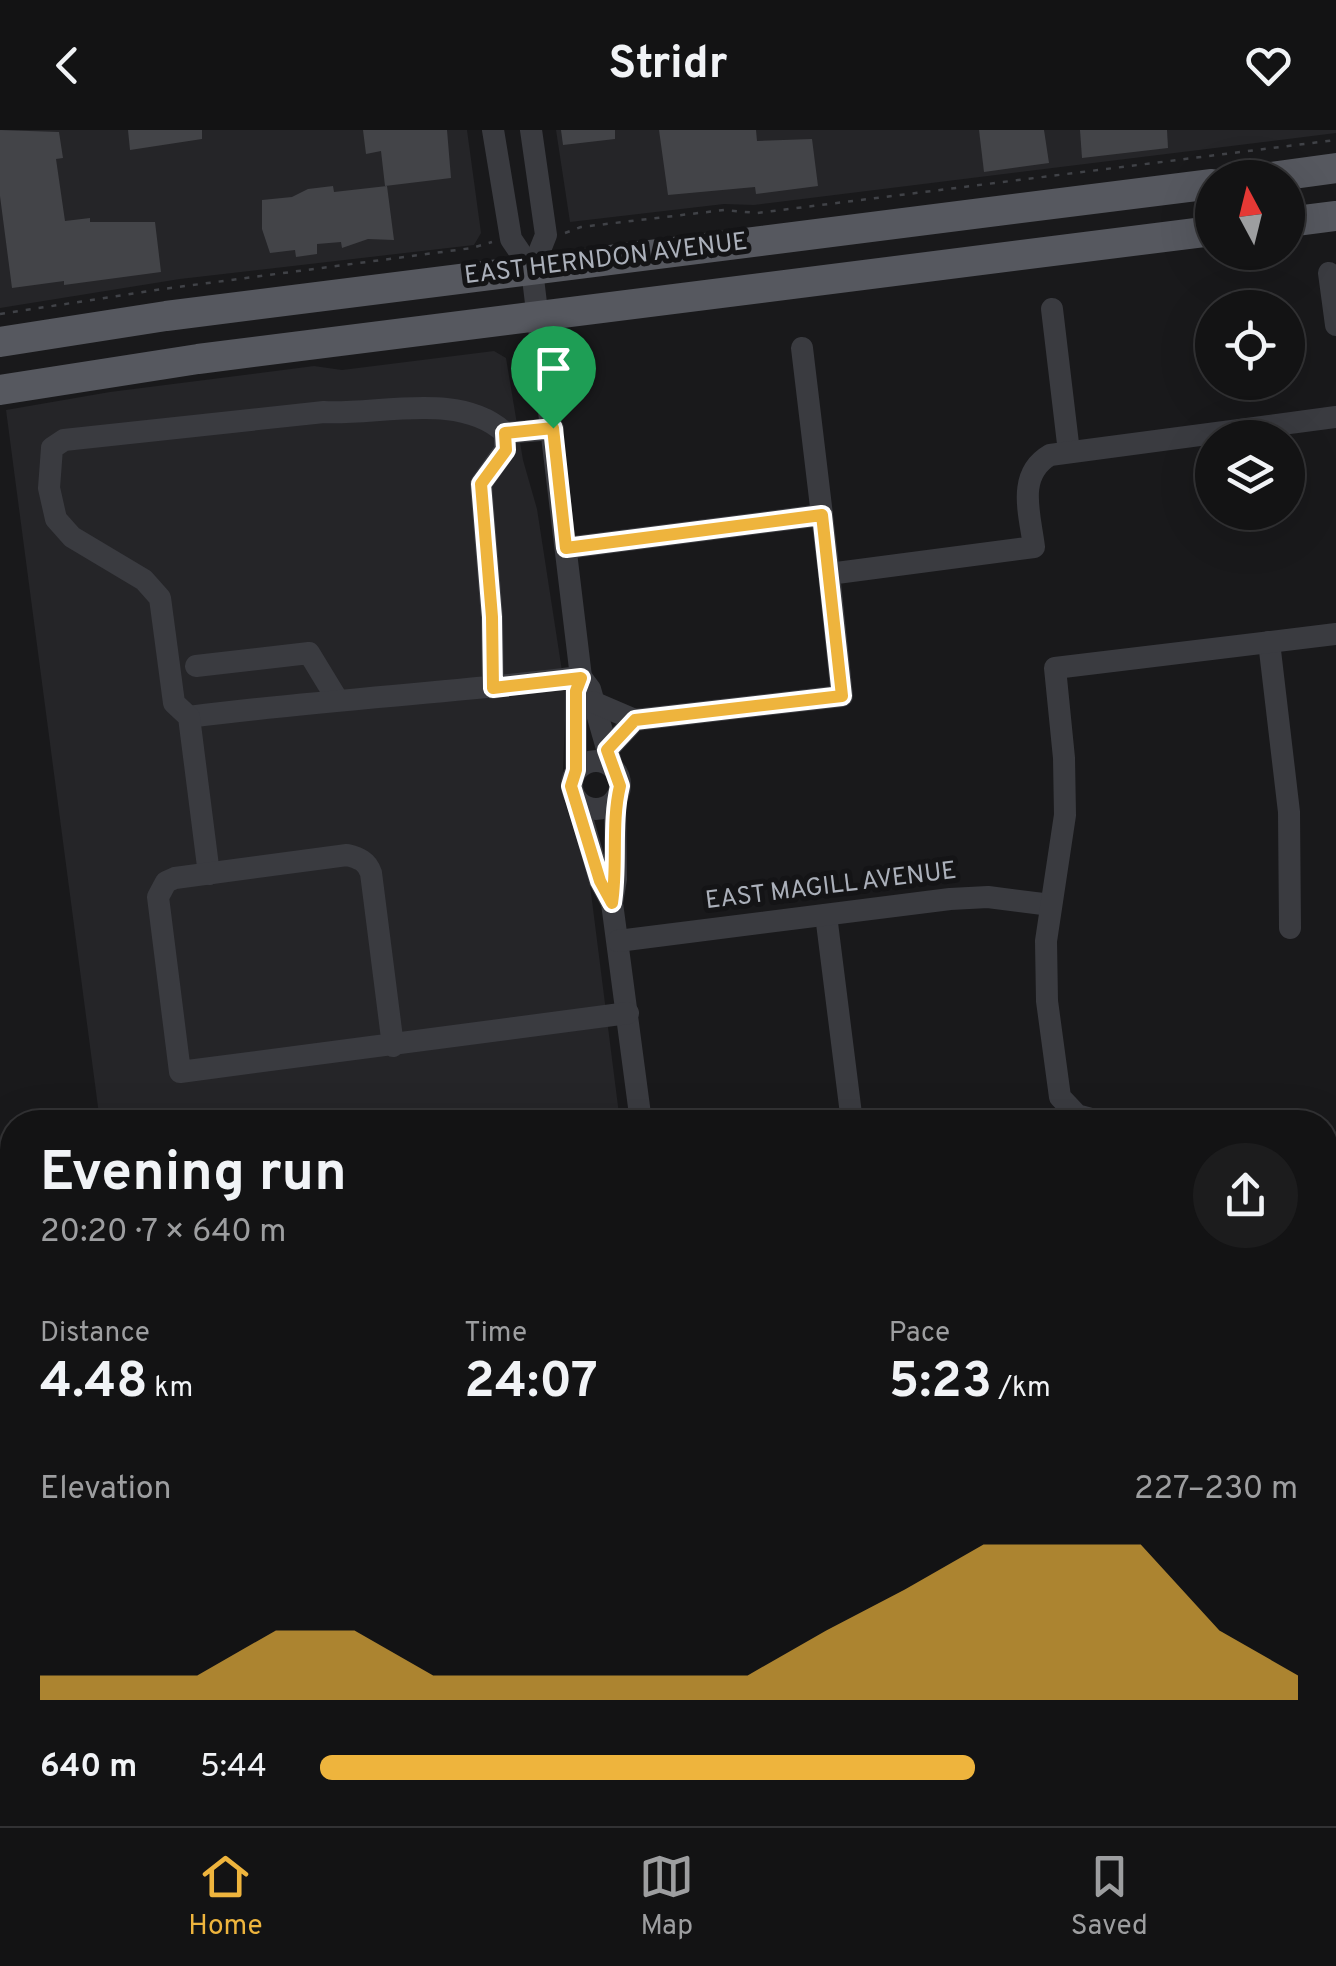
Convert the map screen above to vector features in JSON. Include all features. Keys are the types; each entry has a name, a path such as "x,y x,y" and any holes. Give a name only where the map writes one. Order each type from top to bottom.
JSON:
{"main road":[{"path":"1305,172 1336,168"},
{"name":"EAST HERNDON AVENUE","path":"0,342 166,316 1195,186"},
{"path":"1305,220 1336,216"},
{"name":"EAST HERNDON AVENUE","path":"0,390 93,374 539,315 1195,233"}],"street":[{"path":"493,130 510,239 532,270 553,428 581,678 576,691 576,770 571,786 600,881 612,903"},
{"path":"530,130 546,235 532,270"},
{"path":"1330,274 1336,325"},
{"path":"1052,309 1069,452"},
{"path":"594,702 635,720 842,696 802,348"},
{"path":"208,874 188,717 174,703 160,598 144,580 72,537 56,520 49,488 52,448 64,440 324,412 358,414 414,408 469,413 493,421 505,433 506,450 481,484 492,617 493,688"},
{"path":"829,574 1034,547 1027,488 1030,473 1050,455 1336,417"},
{"path":"505,433 553,428"},
{"path":"566,548 822,515"},
{"path":"1072,1110 1056,1086 1047,1001 1046,940 1065,801 1055,668 1336,634"},
{"path":"1270,642 1289,812 1290,928"},
{"path":"196,666 308,653 337,699"},
{"path":"188,717 337,699 581,678"},
{"path":"581,678 590,688 620,786 615,800 616,878 612,903 640,1110"},
{"path":"576,770 589,762 605,762 635,720"},
{"path":"576,800 596,809 615,800"},
{"path":"393,1046 368,864 347,855 166,882 158,897 180,1072 393,1046 628,1012"},
{"name":"EAST MAGILL AVENUE","path":"618,940 970,897 1051,905"},
{"path":"826,915 850,1110"}],"path":[{"path":"567,232 652,218 724,210 757,213 1336,140"},
{"path":"0,314 472,248 484,242"}],"shaded area":[{"path":"0,130 467,130 481,233 474,245 180,279 0,308"},
{"path":"556,130 1336,133 754,205 724,204 570,222"},
{"path":"494,351 506,358 523,460 537,509 566,697 562,793 589,877 618,1110 98,1110 6,410 110,392 314,366 342,370"}],"building":[{"path":"0,130 59,132 63,158 56,159 65,221 90,218 90,222 155,222 161,272 12,288 0,196"},
{"path":"128,130 202,130 202,139 130,150"},
{"path":"363,130 447,130 451,178 385,186 381,151 366,154"},
{"path":"561,130 615,130 615,139 563,145"},
{"path":"659,130 756,130 757,141 812,139 818,186 756,194 755,187 668,195"},
{"path":"979,130 1044,130 1049,163 984,172"},
{"path":"1080,130 1167,130 1168,148 1082,158"},
{"path":"333,186 334,192 387,186 394,240 368,239 342,248 341,242 317,244 317,254 296,257 295,250 270,253 262,229 262,200"}],"route":[{"path":"553,428 566,548 822,515 842,696 635,720 607,750 620,786 615,800 616,878 612,903 600,881 592,844 571,786 576,770 576,691 581,678 493,688 492,617 481,484 506,450 505,433 553,428"}]}
